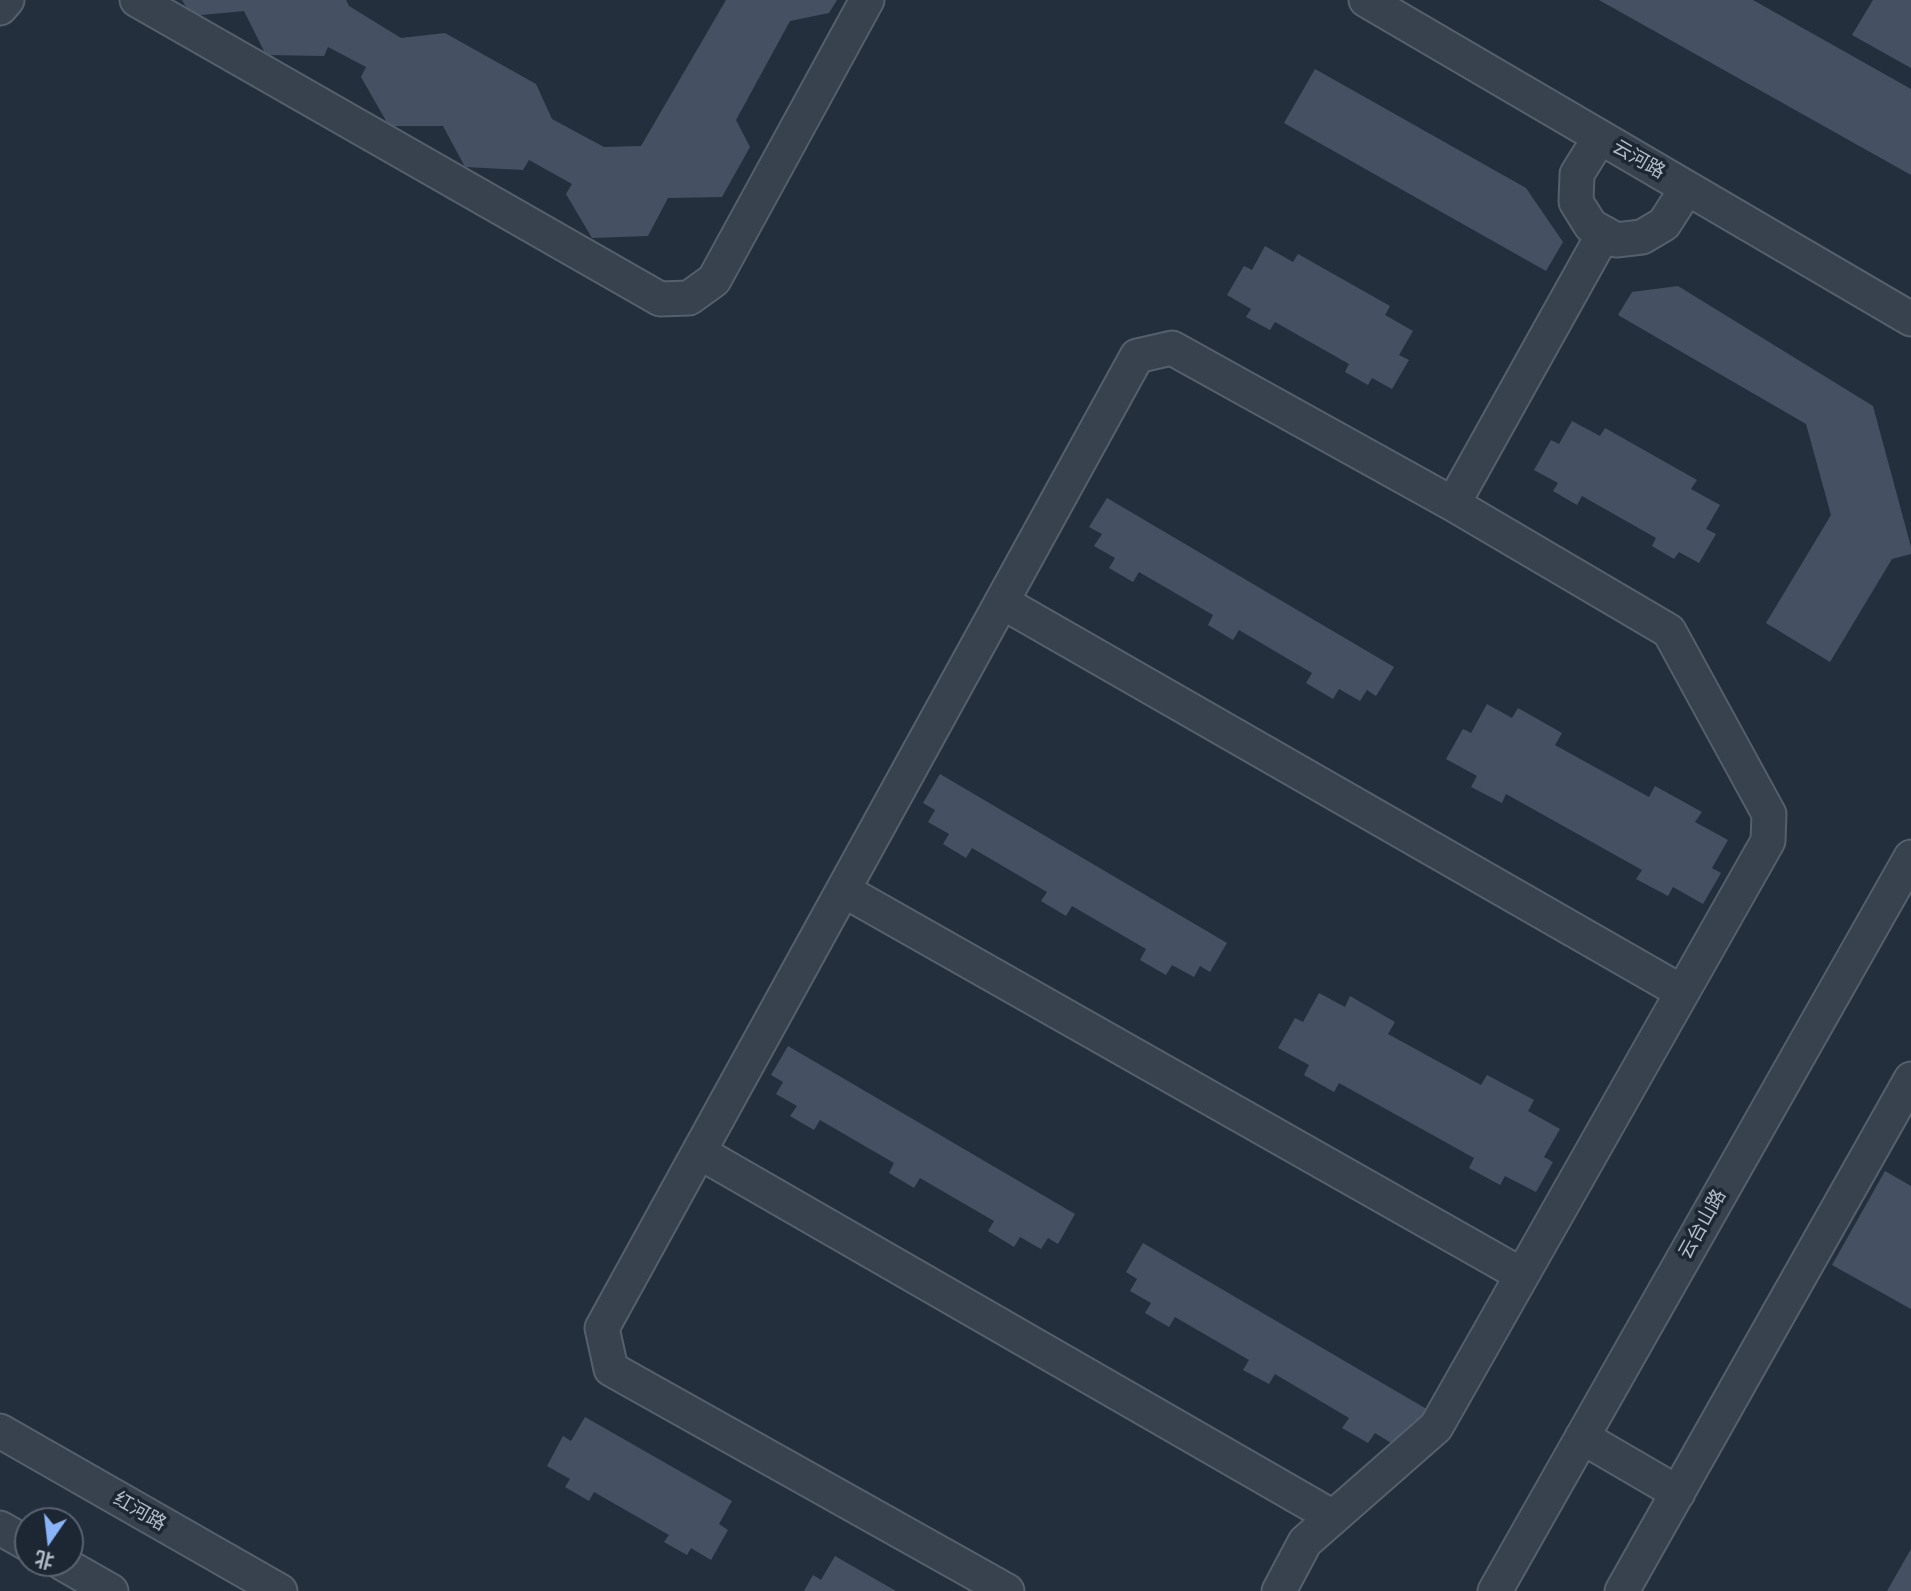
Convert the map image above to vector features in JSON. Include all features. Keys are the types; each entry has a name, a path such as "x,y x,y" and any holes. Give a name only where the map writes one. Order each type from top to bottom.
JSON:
{"street":[{"path":"0,8 7,0"},
{"path":"137,0 660,299 689,298 714,280 867,0"},
{"name":"云河路","path":"1366,0 1911,319"},
{"path":"1600,137 1577,174 1576,202 1591,226 1616,240 1642,237 1664,225 1687,188"},
{"path":"1453,504 1604,233"},
{"path":"1007,1591 611,1369 602,1328 1137,356 1172,348 1453,504 1669,631 1769,814 1768,841 1436,1427 1305,1542 1279,1591"},
{"path":"1002,602 1682,992"},
{"name":"云台山路","path":"1495,1591 1911,857"},
{"path":"843,890 1522,1275"},
{"path":"1622,1591 1678,1493 1900,1126 1911,1079"},
{"path":"699,1152 1332,1517"},
{"name":"红河路","path":"0,1431 280,1591"},
{"path":"1582,1437 1678,1493"},
{"path":"84,1576 111,1591"}],"building":[{"path":"182,0 346,0 349,6 401,38 445,33 536,84 552,119 604,147 641,146 726,0 837,0 829,13 790,21 736,120 750,147 722,197 668,198 648,236 592,238 566,194 572,184 529,160 523,170 465,167 443,126 389,126 361,77 366,67 328,47 324,56 266,55 244,11 191,16"},
{"path":"1599,0 1753,0 1911,89 1911,175"},
{"path":"1873,0 1911,0 1911,68 1852,35"},
{"path":"1315,69 1526,188 1563,242 1546,271 1284,123"},
{"path":"1265,246 1293,262 1298,254 1390,306 1385,315 1413,331 1399,355 1409,360 1392,389 1372,378 1368,385 1345,372 1349,364 1275,322 1270,330 1246,317 1251,309 1227,295 1244,266 1252,270"},
{"path":"1678,286 1873,406 1911,554 1892,559 1830,662 1766,623 1831,515 1806,424 1618,315 1632,292"},
{"path":"1572,421 1600,436 1605,428 1697,480 1691,489 1720,505 1706,529 1716,534 1699,563 1679,552 1674,559 1652,546 1656,538 1582,496 1577,505 1553,491 1558,483 1534,470 1551,440 1559,444"},
{"path":"1107,498 1394,667 1376,696 1367,690 1360,701 1339,689 1333,699 1306,683 1312,673 1239,630 1233,640 1208,625 1213,615 1139,572 1133,582 1109,568 1115,558 1094,546 1102,534 1089,527"},
{"path":"1487,704 1512,718 1518,708 1562,733 1555,745 1649,797 1655,786 1702,812 1695,822 1728,840 1712,868 1721,873 1703,904 1673,887 1668,896 1636,879 1642,870 1506,794 1502,803 1471,787 1477,776 1446,759 1463,729 1471,733"},
{"path":"940,774 1227,943 1210,972 1200,966 1194,977 1172,965 1166,975 1140,960 1146,949 1072,906 1066,916 1041,901 1047,892 972,848 966,858 943,844 949,834 928,822 935,810 923,803"},
{"path":"1319,993 1345,1007 1350,996 1395,1022 1388,1034 1481,1085 1487,1075 1534,1100 1528,1111 1560,1129 1544,1157 1553,1162 1536,1192 1505,1176 1500,1185 1469,1168 1474,1158 1339,1083 1334,1092 1304,1075 1309,1065 1278,1048 1295,1018 1303,1022"},
{"path":"788,1046 1075,1214 1058,1244 1048,1238 1041,1249 1020,1237 1014,1247 988,1231 994,1221 920,1178 914,1188 889,1173 894,1163 820,1120 814,1130 790,1116 797,1106 776,1094 783,1082 771,1075"},
{"path":"1885,1171 1911,1186 1911,1309 1832,1265"},
{"path":"1143,1243 1430,1411 1413,1441 1402,1435 1396,1446 1375,1433 1368,1443 1342,1428 1349,1418 1275,1374 1269,1384 1243,1370 1249,1360 1175,1317 1169,1327 1145,1313 1151,1303 1130,1291 1137,1279 1126,1272"},
{"path":"585,1417 732,1501 719,1524 728,1530 711,1560 691,1548 687,1555 664,1542 669,1535 594,1492 589,1501 565,1487 570,1479 547,1466 563,1436 571,1441"},
{"path":"1911,1549 1911,1591 1887,1591"},
{"path":"835,1556 896,1591 804,1591 813,1575 821,1580"}]}
